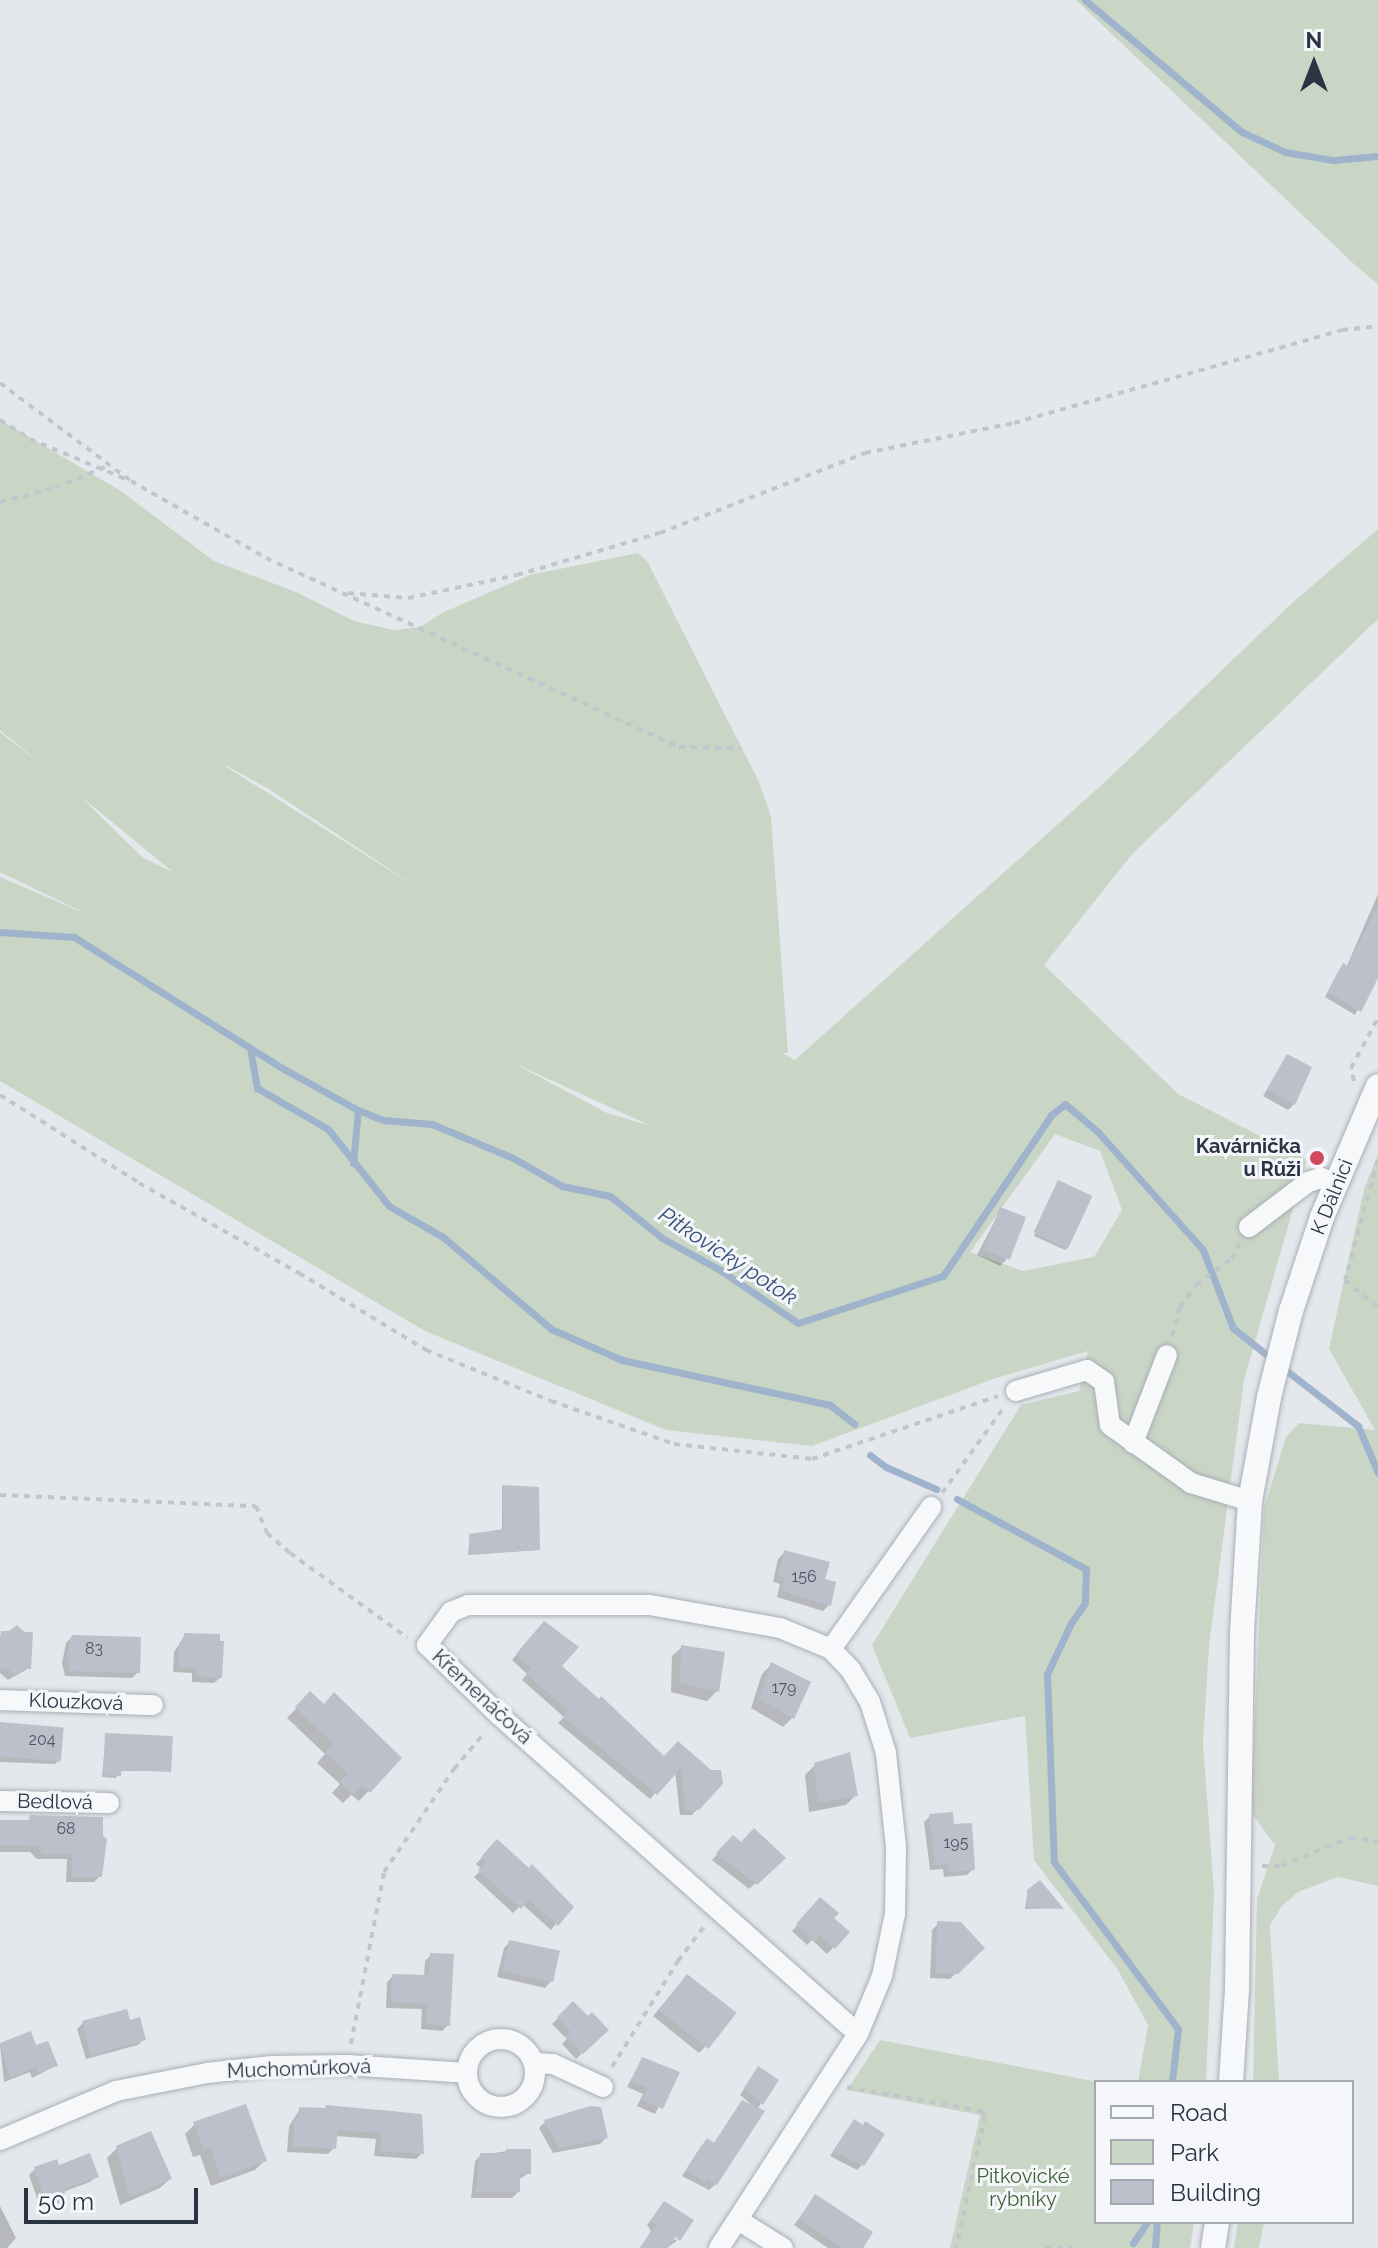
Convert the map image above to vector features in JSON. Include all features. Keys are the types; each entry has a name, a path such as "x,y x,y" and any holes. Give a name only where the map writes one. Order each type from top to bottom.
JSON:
{"street":[{"name":"K Dálnici","path":"1231,2080 1242,1632 1250,1501 1269,1397 1291,1311 1336,1183 1378,1086"},
{"path":"1249,1227 1308,1182 1321,1178 1336,1183"},
{"path":"1133,1443 1167,1355"},
{"path":"1016,1391 1087,1370 1104,1382 1110,1425 1191,1483 1250,1501"},
{"path":"831,1649 931,1507"},
{"name":"Křemenáčová","path":"719,2248 858,2034 882,1976 895,1914 896,1847 886,1753 870,1702 851,1670 831,1649 780,1628 649,1605 534,1602 468,1605 451,1612 427,1645 499,1715 858,2034"},
{"name":"Klouzková","path":"0,1700 153,1705"},
{"name":"Bedlová","path":"0,1801 109,1803"},
{"path":"496,2038 512,2040 526,2048 534,2063 535,2080 528,2095 514,2106 497,2108 481,2102 470,2090 466,2073 469,2057 480,2045 496,2038"},
{"path":"534,2063 553,2064 602,2086"},
{"name":"Muchomůrková","path":"0,2140 116,2091 207,2073 273,2066 347,2065 466,2073"},
{"path":"738,2220 783,2248"},
{"path":"1213,2248 1217,2224"}],"path":[{"path":"348,593 408,598 531,571 660,533 865,453 1014,423 1342,330 1378,326"},
{"path":"0,383 131,481"},
{"path":"0,420 30,439 131,481 266,558 348,593 557,695 679,747 741,748"},
{"path":"0,502 55,488 110,465"},
{"path":"0,1095 139,1183 299,1273 426,1350 551,1401 674,1444 812,1459 919,1420 1016,1391"},
{"path":"1378,1160 1345,1280 1378,1308"},
{"path":"1167,1355 1180,1307 1196,1285 1231,1259"},
{"path":"931,1507 1016,1391"},
{"path":"0,1495 256,1506 267,1533 290,1553 404,1636 427,1645"},
{"path":"347,2065 384,1872 454,1769 499,1715"},
{"path":"1238,1868 1281,1866 1350,1838 1378,1841"},
{"path":"602,2086 678,1961 717,1909"},
{"path":"827,2083 981,2111 985,2116 956,2248"},
{"path":"1045,2248 1072,2248"}],"green space":[{"path":"1076,0 1378,0 1378,284 1355,265"},
{"path":"0,420 121,491 214,561 296,592 354,621 393,630 420,627 444,612 530,575 638,553 647,561 758,780 771,816 788,1053 782,1053 795,1060 1107,780 1290,605 1378,529 1378,619 1133,853 1044,965 1178,1094 1307,1160 1244,1380 1209,1646 1203,1743 1214,1893 1206,2080 1138,2080 1148,2025 1118,1970 1034,1860 1025,1716 910,1738 872,1645 1021,1405 1079,1391 1088,1351 993,1379 812,1446 666,1430 425,1331 0,1081 0,877 91,916 0,872 0,732 46,768 0,730","holes":["225,766 269,789 424,892","85,800 173,872 143,858","517,1065 651,1126 607,1113","1055,1134 1100,1151 1122,1210 1094,1257 1023,1271 970,1252"]},
{"path":"1378,1154 1378,1886 1338,1877 1298,1892 1282,1906 1270,1925 1279,2080 1253,2080 1257,1899 1275,1845 1251,1812 1264,1508 1286,1437 1299,1423 1375,1430 1329,1349 1364,1189"},
{"name":"Pitkovické rybníky","path":"880,2040 1094,2081 1094,2224 1194,2224 1190,2248 950,2248 980,2115 847,2090"},
{"path":"1238,2224 1264,2224 1259,2248 1234,2248"}],"building":[{"path":"1378,905 1378,978 1361,1012 1328,992 1343,963 1347,966 1349,963"},
{"path":"1287,1054 1312,1067 1295,1105 1267,1089"},
{"path":"1058,1180 1092,1196 1068,1249 1033,1233"},
{"path":"1000,1207 1026,1217 1010,1260 984,1250"},
{"path":"502,1485 539,1487 540,1550 470,1554 469,1534 504,1529"},
{"path":"784,1550 830,1562 825,1579 836,1582 831,1606 782,1591 785,1578 778,1576"},
{"path":"544,1621 579,1647 562,1666 599,1699 601,1696 664,1756 678,1741 711,1770 721,1770 723,1784 699,1810 685,1810 681,1768 657,1795 562,1716 568,1710 526,1674 531,1668 516,1654"},
{"path":"17,1625 25,1632 33,1632 31,1669 24,1669 15,1675 7,1668 0,1668 0,1638 1,1631 9,1631"},
{"path":"184,1633 220,1634 220,1641 224,1641 222,1678 197,1676 197,1668 178,1667 179,1643 183,1643"},
{"path":"72,1635 141,1637 140,1673 70,1671 67,1656"},
{"path":"681,1645 725,1652 719,1692 680,1683"},
{"path":"771,1662 811,1682 794,1719 759,1699"},
{"path":"310,1691 324,1704 334,1692 402,1758 370,1793 362,1786 354,1795 340,1782 348,1773 325,1753 333,1744 295,1707"},
{"path":"0,1722 64,1728 61,1761 0,1756"},
{"path":"105,1733 173,1736 171,1772 121,1770 121,1776 103,1775"},
{"path":"850,1752 858,1796 818,1803 814,1763"},
{"path":"953,1812 954,1824 972,1823 975,1870 949,1872 948,1864 935,1865 929,1814"},
{"path":"30,1815 103,1817 103,1836 107,1839 102,1877 72,1877 72,1854 43,1854 37,1846 0,1845 0,1820 29,1820"},
{"path":"754,1828 786,1858 757,1885 716,1853 733,1835 741,1842"},
{"path":"497,1839 529,1868 532,1864 574,1907 558,1926 529,1899 521,1909 478,1870 486,1862 481,1857"},
{"path":"1040,1880 1064,1909 1026,1907 1027,1890"},
{"path":"820,1897 839,1913 834,1918 850,1932 835,1949 819,1935 815,1941 796,1924"},
{"path":"937,1921 961,1922 985,1948 958,1974 936,1973"},
{"path":"509,1940 560,1951 553,1982 502,1971"},
{"path":"430,1953 454,1954 450,2026 426,2024 427,2004 391,2002 392,1974 429,1975"},
{"path":"687,1974 737,2013 708,2049 659,2010"},
{"path":"573,2001 588,2016 592,2012 609,2030 583,2054 566,2037 571,2032 557,2017"},
{"path":"127,2009 130,2020 140,2017 146,2040 91,2055 82,2021"},
{"path":"31,2031 36,2045 48,2041 58,2066 38,2073 36,2067 10,2078 0,2043"},
{"path":"642,2057 680,2072 663,2109 642,2100 648,2088 631,2081"},
{"path":"758,2066 779,2080 763,2105 744,2088"},
{"path":"742,2100 765,2111 717,2185 708,2179 705,2182 686,2170 707,2138 714,2143"},
{"path":"246,2104 267,2161 221,2178 210,2147 203,2149 193,2122"},
{"path":"326,2105 422,2114 424,2154 380,2151 381,2133 338,2130 336,2149 293,2146 294,2118 298,2118 299,2107 325,2108"},
{"path":"590,2106 601,2107 608,2138 559,2148 544,2120"},
{"path":"854,2119 863,2125 865,2121 885,2134 864,2166 833,2151"},
{"path":"151,2131 172,2179 129,2197 116,2146"},
{"path":"506,2149 531,2149 531,2174 520,2174 520,2192 476,2192 480,2153 506,2153"},
{"path":"90,2153 99,2177 67,2188 60,2204 44,2198 34,2167 57,2159 59,2165"},
{"path":"815,2194 873,2232 863,2248 843,2248 799,2219"},
{"path":"664,2201 694,2220 680,2241 675,2237 668,2248 640,2248 656,2225 650,2221"}],"waterway":[{"path":"1085,0 1242,132 1285,152 1333,160 1378,156"},
{"name":"Pitkovický potok","path":"0,932 74,937 284,1069 358,1110 383,1120 432,1124 513,1158 562,1186 610,1196 662,1238 720,1270 798,1323 943,1276 1051,1115 1065,1104 1098,1132 1203,1250 1233,1328 1273,1360"},
{"path":"250,1048 257,1088 328,1129 389,1206 443,1237 551,1329 622,1360 830,1405 854,1424"},
{"path":"353,1163 358,1110"},
{"name":"Pitkovický potok","path":"1283,1368 1358,1426 1378,1473"},
{"path":"870,1455 886,1467 936,1489"},
{"path":"957,1499 1086,1569 1085,1603 1071,1623 1047,1674 1054,1862 1178,2029 1172,2080"},
{"path":"1133,2243 1146,2224"},
{"path":"1155,2248 1157,2224"}],"place":[{"name":"Kavárnička u Růži","path":"1317,1158"}]}
